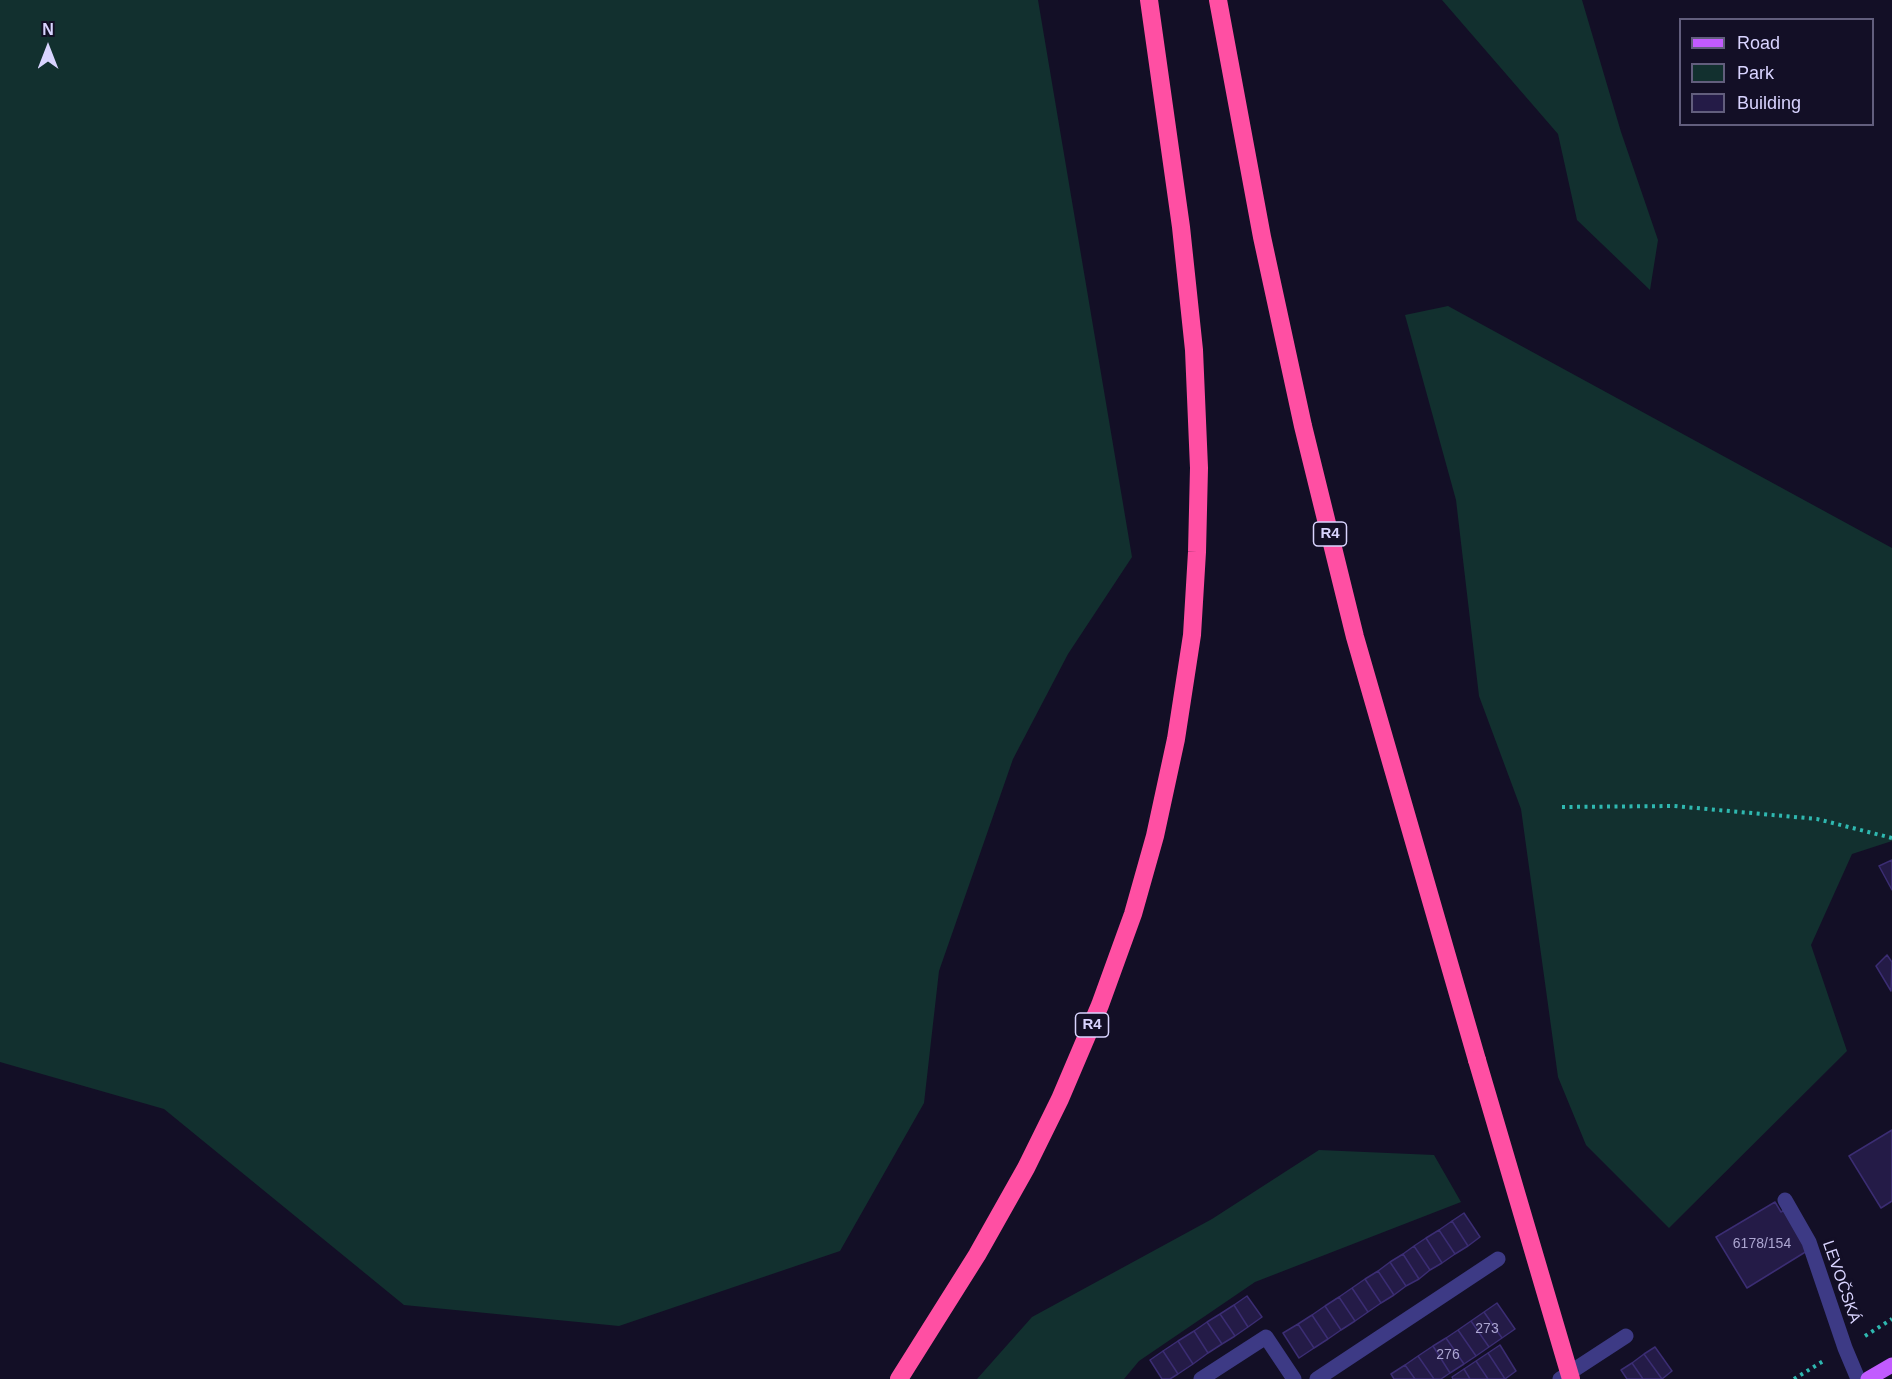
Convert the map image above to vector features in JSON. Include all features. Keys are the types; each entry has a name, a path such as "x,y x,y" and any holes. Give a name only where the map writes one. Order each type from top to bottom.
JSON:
{"highway":[{"name":"R4","path":"899,1379 977,1255 1026,1168 1064,1089 1100,1005 1133,914 1155,836 1176,739 1192,635 1199,468 1194,350 1181,227 1149,0"},
{"name":"R4","path":"1218,0 1262,237 1330,537 1398,792 1571,1379"}],"main road":[{"path":"1868,1379 1892,1365"}],"lane":[{"name":"LEVOČSKÁ","path":"1785,1200 1809,1242 1845,1348 1858,1379"},
{"path":"1317,1379 1498,1259"},
{"path":"1560,1379 1626,1336"},
{"path":"1201,1379 1266,1337 1294,1379"}],"path":[{"path":"1562,807 1674,806 1817,819 1892,838"}],"green space":[{"path":"0,0 1038,0 1132,557 1068,654 1013,759 939,971 924,1103 840,1251 619,1326 404,1305 164,1109 0,1062"},
{"path":"1442,0 1582,0 1621,132 1658,240 1650,290 1577,220 1558,134"},
{"path":"1448,306 1892,548 1892,841 1852,854 1811,945 1847,1051 1669,1228 1586,1145 1558,1077 1521,809 1479,696 1456,500 1405,315"},
{"path":"1319,1150 1434,1155 1461,1202 1255,1282 1139,1361 1124,1379 977,1379 1032,1317 1212,1219"}],"building":[{"path":"1892,860 1892,890 1879,866"},
{"path":"1887,955 1892,962 1891,991 1876,966"},
{"path":"1892,1130 1892,1201 1881,1208 1849,1156"},
{"path":"1775,1202 1781,1212 1786,1209 1807,1251 1747,1288 1716,1237"},
{"path":"1464,1213 1480,1237 1468,1246 1452,1221"},
{"path":"1452,1221 1468,1246 1455,1254 1439,1230"},
{"path":"1439,1230 1455,1254 1442,1263 1426,1238"},
{"path":"1426,1238 1442,1263 1430,1270 1414,1246"},
{"path":"1414,1246 1430,1270 1419,1279 1403,1254"},
{"path":"1403,1254 1419,1279 1406,1286 1390,1262"},
{"path":"1390,1262 1406,1286 1394,1295 1378,1271"},
{"path":"1378,1271 1394,1295 1381,1303 1365,1279"},
{"path":"1365,1279 1381,1303 1368,1312 1352,1288"},
{"path":"1352,1288 1368,1312 1355,1321 1339,1297"},
{"path":"1247,1296 1262,1317 1248,1327 1234,1305"},
{"path":"1339,1297 1355,1321 1341,1330 1325,1306"},
{"path":"1497,1303 1515,1329 1502,1338 1484,1312"},
{"path":"1234,1305 1248,1327 1235,1336 1220,1314"},
{"path":"1325,1306 1341,1330 1328,1339 1312,1315"},
{"path":"1484,1312 1502,1338 1489,1347 1471,1321"},
{"path":"1220,1314 1235,1336 1222,1344 1207,1322"},
{"path":"1312,1315 1328,1339 1314,1348 1298,1324"},
{"path":"1471,1321 1489,1347 1476,1356 1458,1330"},
{"path":"1207,1322 1222,1344 1208,1353 1194,1331"},
{"path":"1298,1324 1314,1348 1299,1358 1283,1333"},
{"path":"1458,1330 1476,1356 1464,1364 1446,1338"},
{"path":"1194,1331 1208,1353 1193,1364 1178,1341"},
{"path":"1446,1338 1464,1364 1450,1373 1433,1346"},
{"path":"1178,1341 1193,1364 1178,1374 1163,1351"},
{"path":"1500,1345 1516,1371 1505,1379 1488,1353"},
{"path":"1433,1346 1450,1373 1441,1379 1434,1379 1418,1356"},
{"path":"1655,1347 1672,1371 1662,1379 1644,1354"},
{"path":"1163,1351 1178,1374 1170,1379 1162,1379 1150,1360"},
{"path":"1488,1353 1505,1379 1488,1379 1476,1361"},
{"path":"1644,1354 1662,1379 1643,1379 1632,1363"},
{"path":"1418,1356 1434,1379 1415,1379 1405,1365"},
{"path":"1476,1361 1488,1379 1470,1379 1464,1369"},
{"path":"1632,1363 1643,1379 1627,1379 1621,1370"},
{"path":"1405,1365 1415,1379 1394,1379 1391,1374"},
{"path":"1464,1369 1470,1379 1453,1379 1452,1377"}]}
